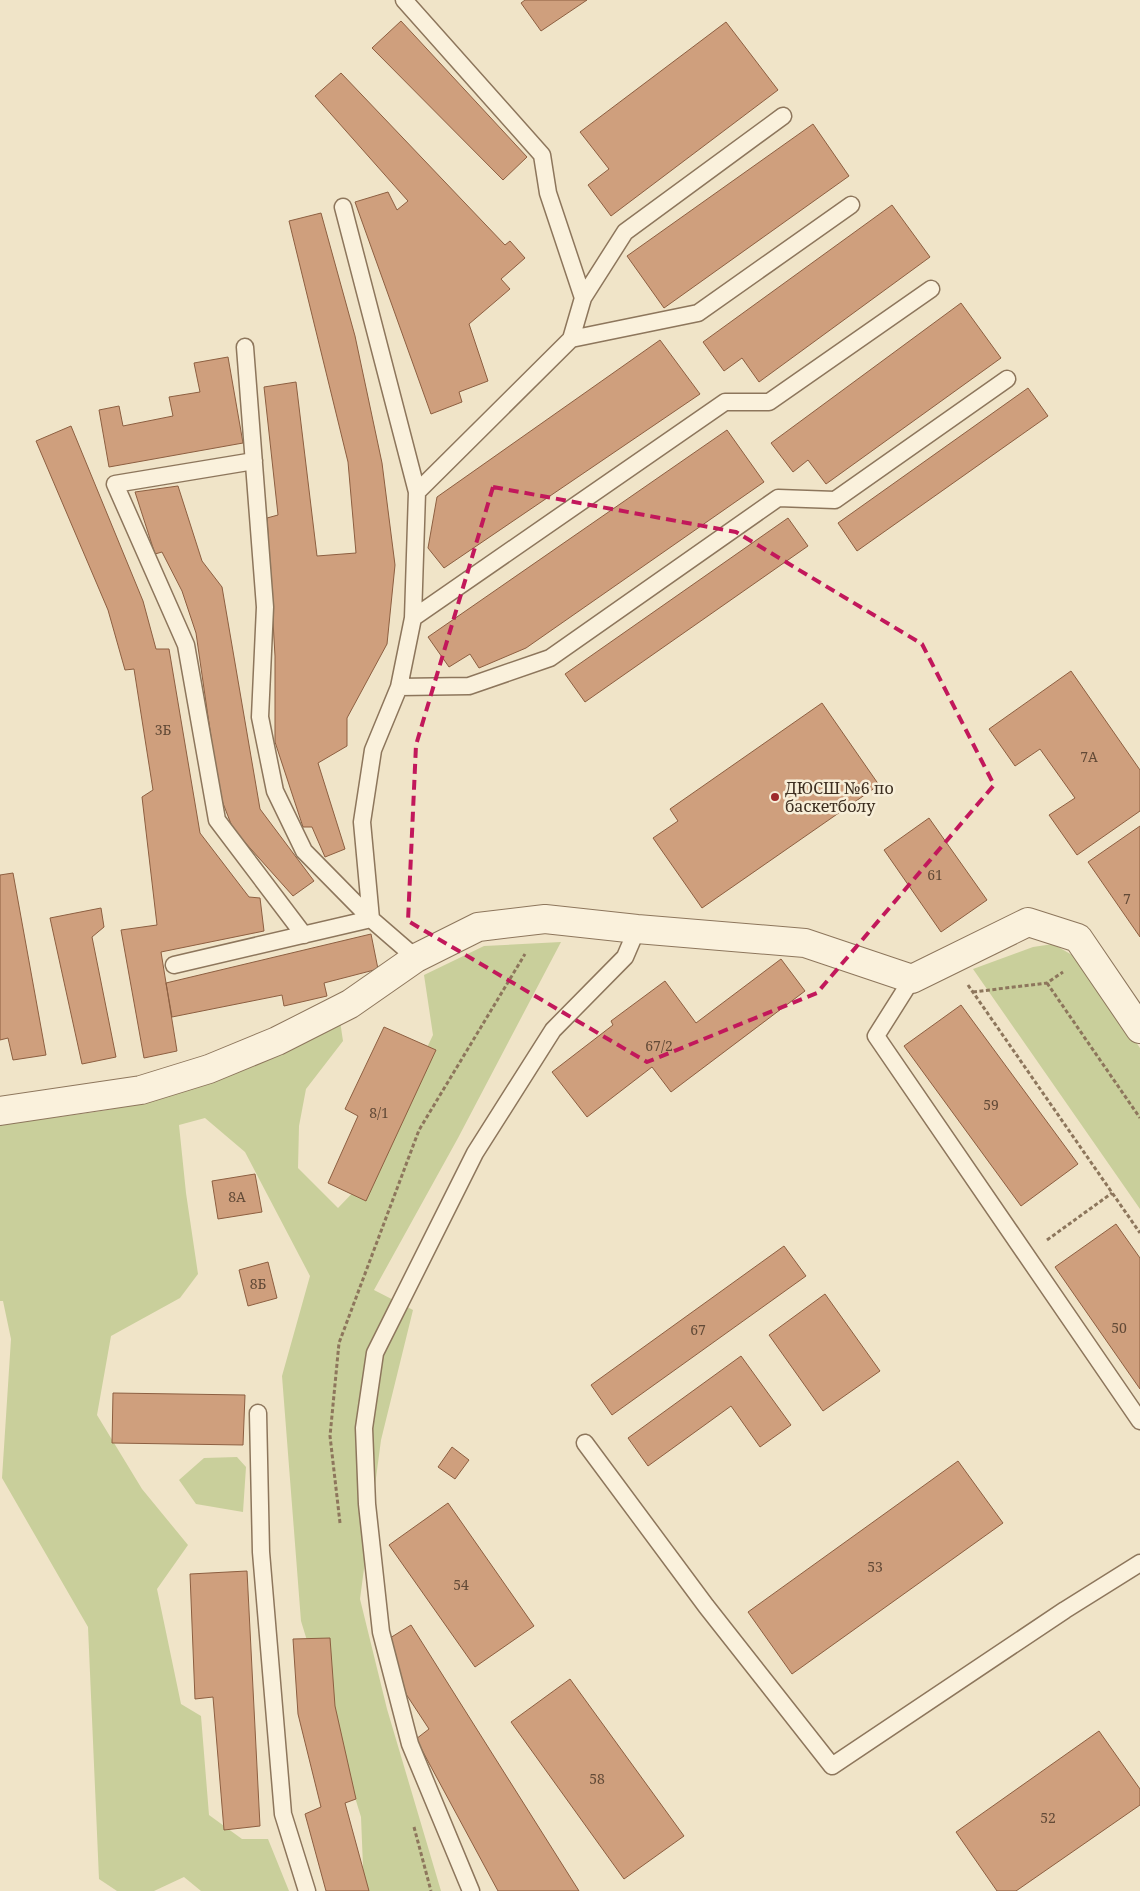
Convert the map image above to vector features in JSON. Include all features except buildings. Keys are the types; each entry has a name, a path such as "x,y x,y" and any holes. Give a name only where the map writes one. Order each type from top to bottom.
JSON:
{"street":[{"path":"0,1111 141,1090 209,1069 277,1041 350,1004 416,958 478,926 545,919 637,929 806,943 912,979 1028,922 1084,946 1140,1028"}],"lane":[{"path":"404,0 542,155 548,193 582,298"},
{"path":"417,492 571,339 582,298 625,232 783,116"},
{"path":"571,339 698,313 851,205"},
{"path":"343,207 417,492 413,618 399,687 373,750 362,822 371,919"},
{"path":"413,618 725,402 769,402 931,289"},
{"path":"245,347 265,607 260,717 275,791 304,851 371,919 416,958"},
{"path":"399,687 469,686 550,658 778,498 835,500 1007,379"},
{"path":"254,461 115,484 186,645 217,820 304,935"},
{"path":"174,965 371,919"},
{"path":"471,1891 410,1744 381,1632 367,1504 364,1428 375,1353 475,1153 553,1030 625,957 637,929"},
{"path":"912,979 876,1036 1140,1421"},
{"path":"258,1413 261,1552 283,1814 307,1891"},
{"path":"585,1443 706,1606 832,1766 1064,1610 1140,1563"}],"path":[{"path":"973,992 1047,983 1084,946"},
{"path":"951,960 1140,1233"},
{"path":"1047,983 1140,1118"},
{"path":"1027,1255 1112,1193"}],"highlighted area":[{"path":"493,487 736,532 922,644 994,785 817,993 647,1062 408,921 416,745"}],"green space":[{"path":"561,942 458,1138 374,1290 413,1310 381,1440 360,1599 387,1709 441,1891 364,1891 361,1817 301,1621 282,1376 310,1276 245,1152 205,1118 179,1125 186,1193 198,1274 180,1298 111,1336 97,1415 142,1489 188,1545 157,1589 181,1704 201,1716 209,1815 242,1839 268,1839 289,1891 201,1891 184,1877 154,1891 117,1891 99,1879 88,1627 2,1478 11,1339 3,1301 0,1301 0,1123 106,1110 183,1092 242,1069 340,1021 343,1041 306,1089 299,1126 298,1168 338,1208 363,1182 433,1035 424,975 484,946"},
{"path":"1053,944 1079,959 1140,1048 1140,1209 973,969 1033,947"},
{"path":"237,1457 246,1467 243,1512 196,1504 179,1480 204,1458"}],"place":[{"name":"ДЮСШ №6 по баскетболу","path":"775,797"}]}
